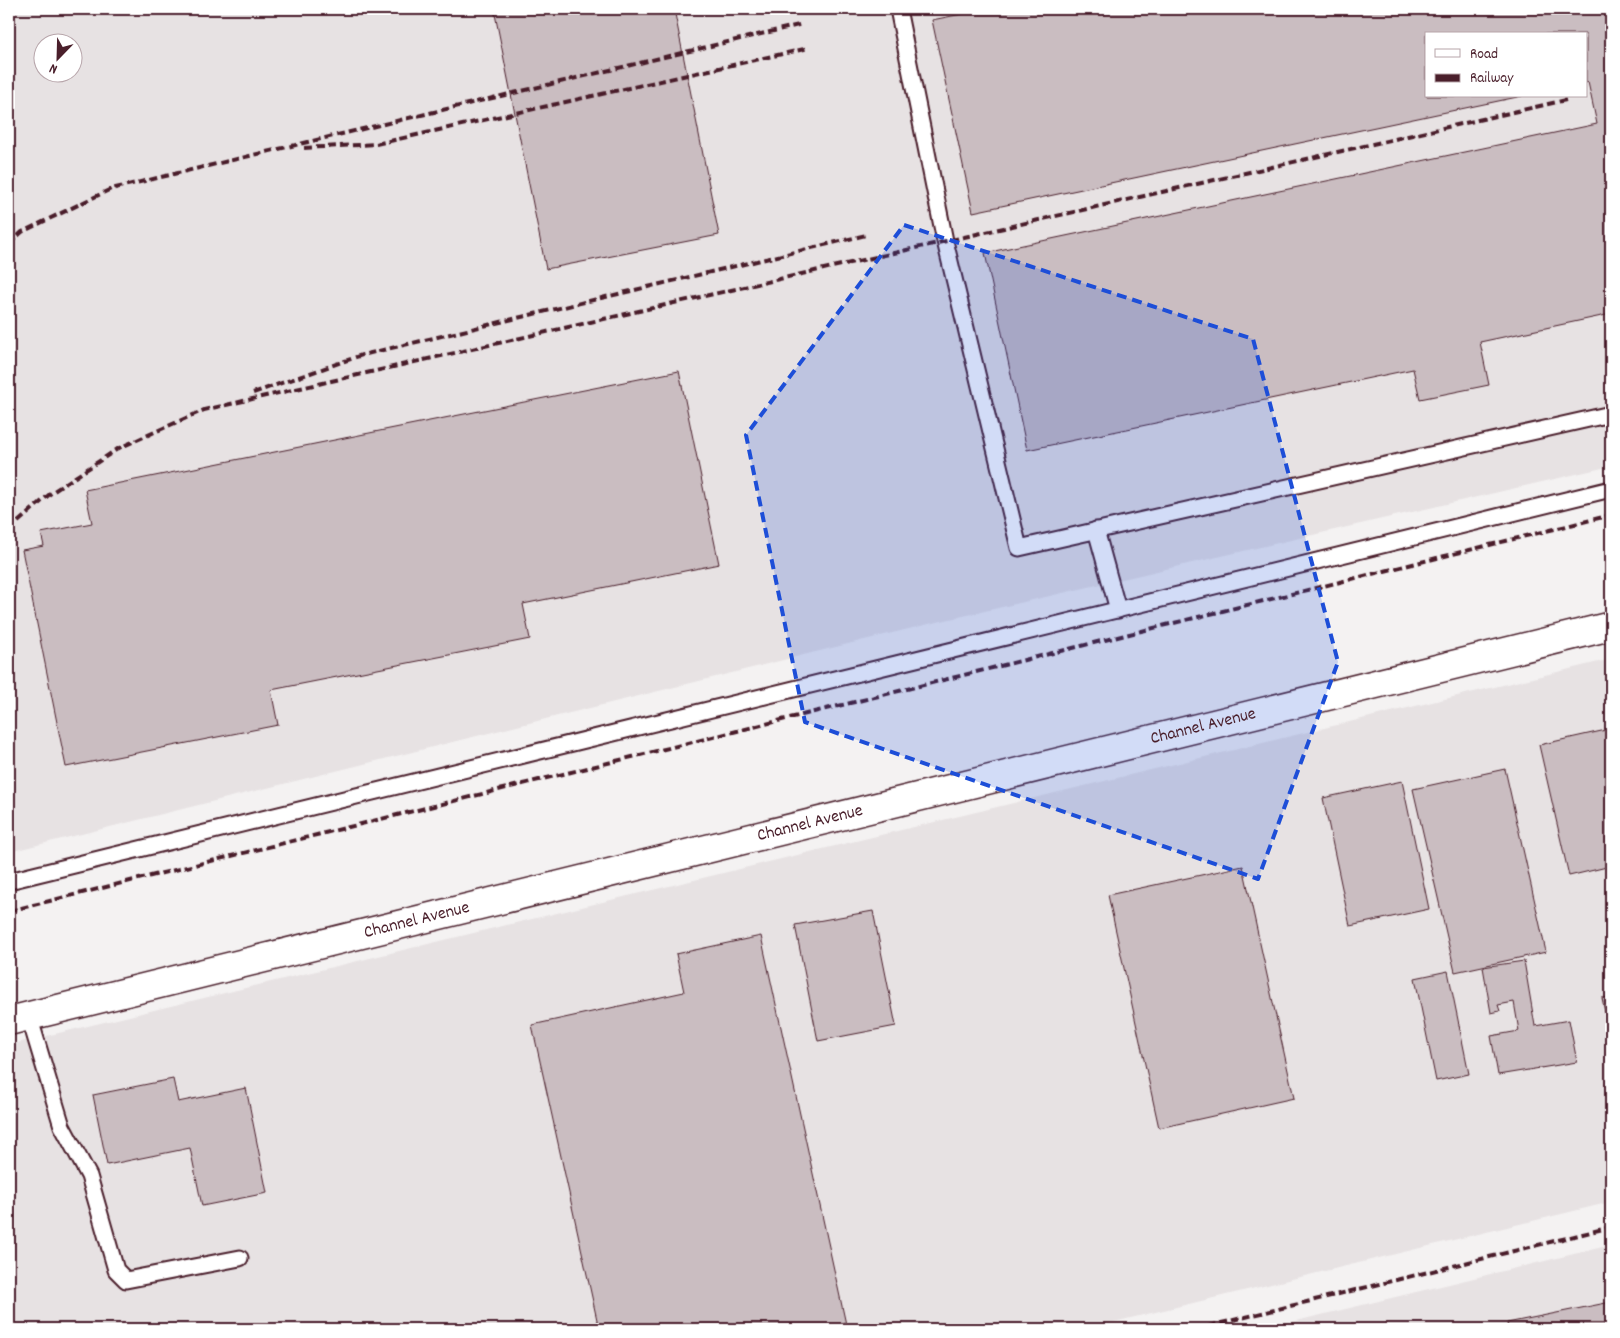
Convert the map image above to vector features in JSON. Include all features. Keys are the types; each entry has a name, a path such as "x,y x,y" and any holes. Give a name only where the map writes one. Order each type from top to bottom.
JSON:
{"street":[{"name":"Channel Avenue","path":"19,1018 1611,626"}],"lane":[{"path":"898,9 945,241 1019,548 1611,414"},
{"path":"9,881 1611,489"},
{"path":"1096,530 1118,610"},
{"path":"19,1018 62,1126 89,1176 116,1270 126,1280 240,1258"}],"highlighted area":[{"path":"904,225 1253,339 1338,662 1258,879 805,722 746,435"}],"shaded area":[{"path":"9,9 1611,9 1611,466 933,623 9,852"},
{"path":"1611,659 1611,1202 1085,1329 9,1329 9,1045"},
{"path":"1611,1245 1611,1329 1263,1329"}],"building":[{"path":"494,9 674,9 719,235 546,269"},
{"path":"987,9 1611,9 1611,314 1480,342 1489,385 1420,399 1413,369 1027,450 985,253 1597,124 1588,82 1588,32 1425,32 1425,98 1513,98 973,212 932,20"},
{"path":"679,371 719,564 523,604 530,639 271,690 278,725 66,767 22,550 44,546 41,533 92,523 85,490"},
{"path":"1606,730 1611,754 1611,866 1569,876 1539,745"},
{"path":"1505,769 1546,952 1455,972 1413,789"},
{"path":"1402,781 1429,909 1350,926 1323,798"},
{"path":"1243,866 1294,1098 1159,1128 1108,895"},
{"path":"873,911 896,1026 818,1041 795,925"},
{"path":"761,936 847,1329 599,1329 532,1025 684,992 676,954"},
{"path":"1524,961 1535,1026 1569,1020 1577,1062 1498,1075 1491,1036 1519,1031 1514,1002 1498,1005 1500,1011 1491,1013 1483,967"},
{"path":"1448,971 1469,1074 1436,1081 1415,978"},
{"path":"1611,997 1611,1040 1602,998"},
{"path":"173,1079 178,1102 246,1088 267,1193 202,1206 190,1148 107,1165 93,1095"},
{"path":"1611,1302 1611,1329 1508,1329 1507,1323"}],"railway":[{"path":"9,244 22,232 111,189 803,24"},
{"path":"304,148 376,144 809,48"},
{"path":"9,530 51,493 119,448 204,410 1566,100"},
{"path":"253,393 362,355 866,235"},
{"path":"9,911 1611,515"},
{"path":"1197,1329 1611,1227"}]}
